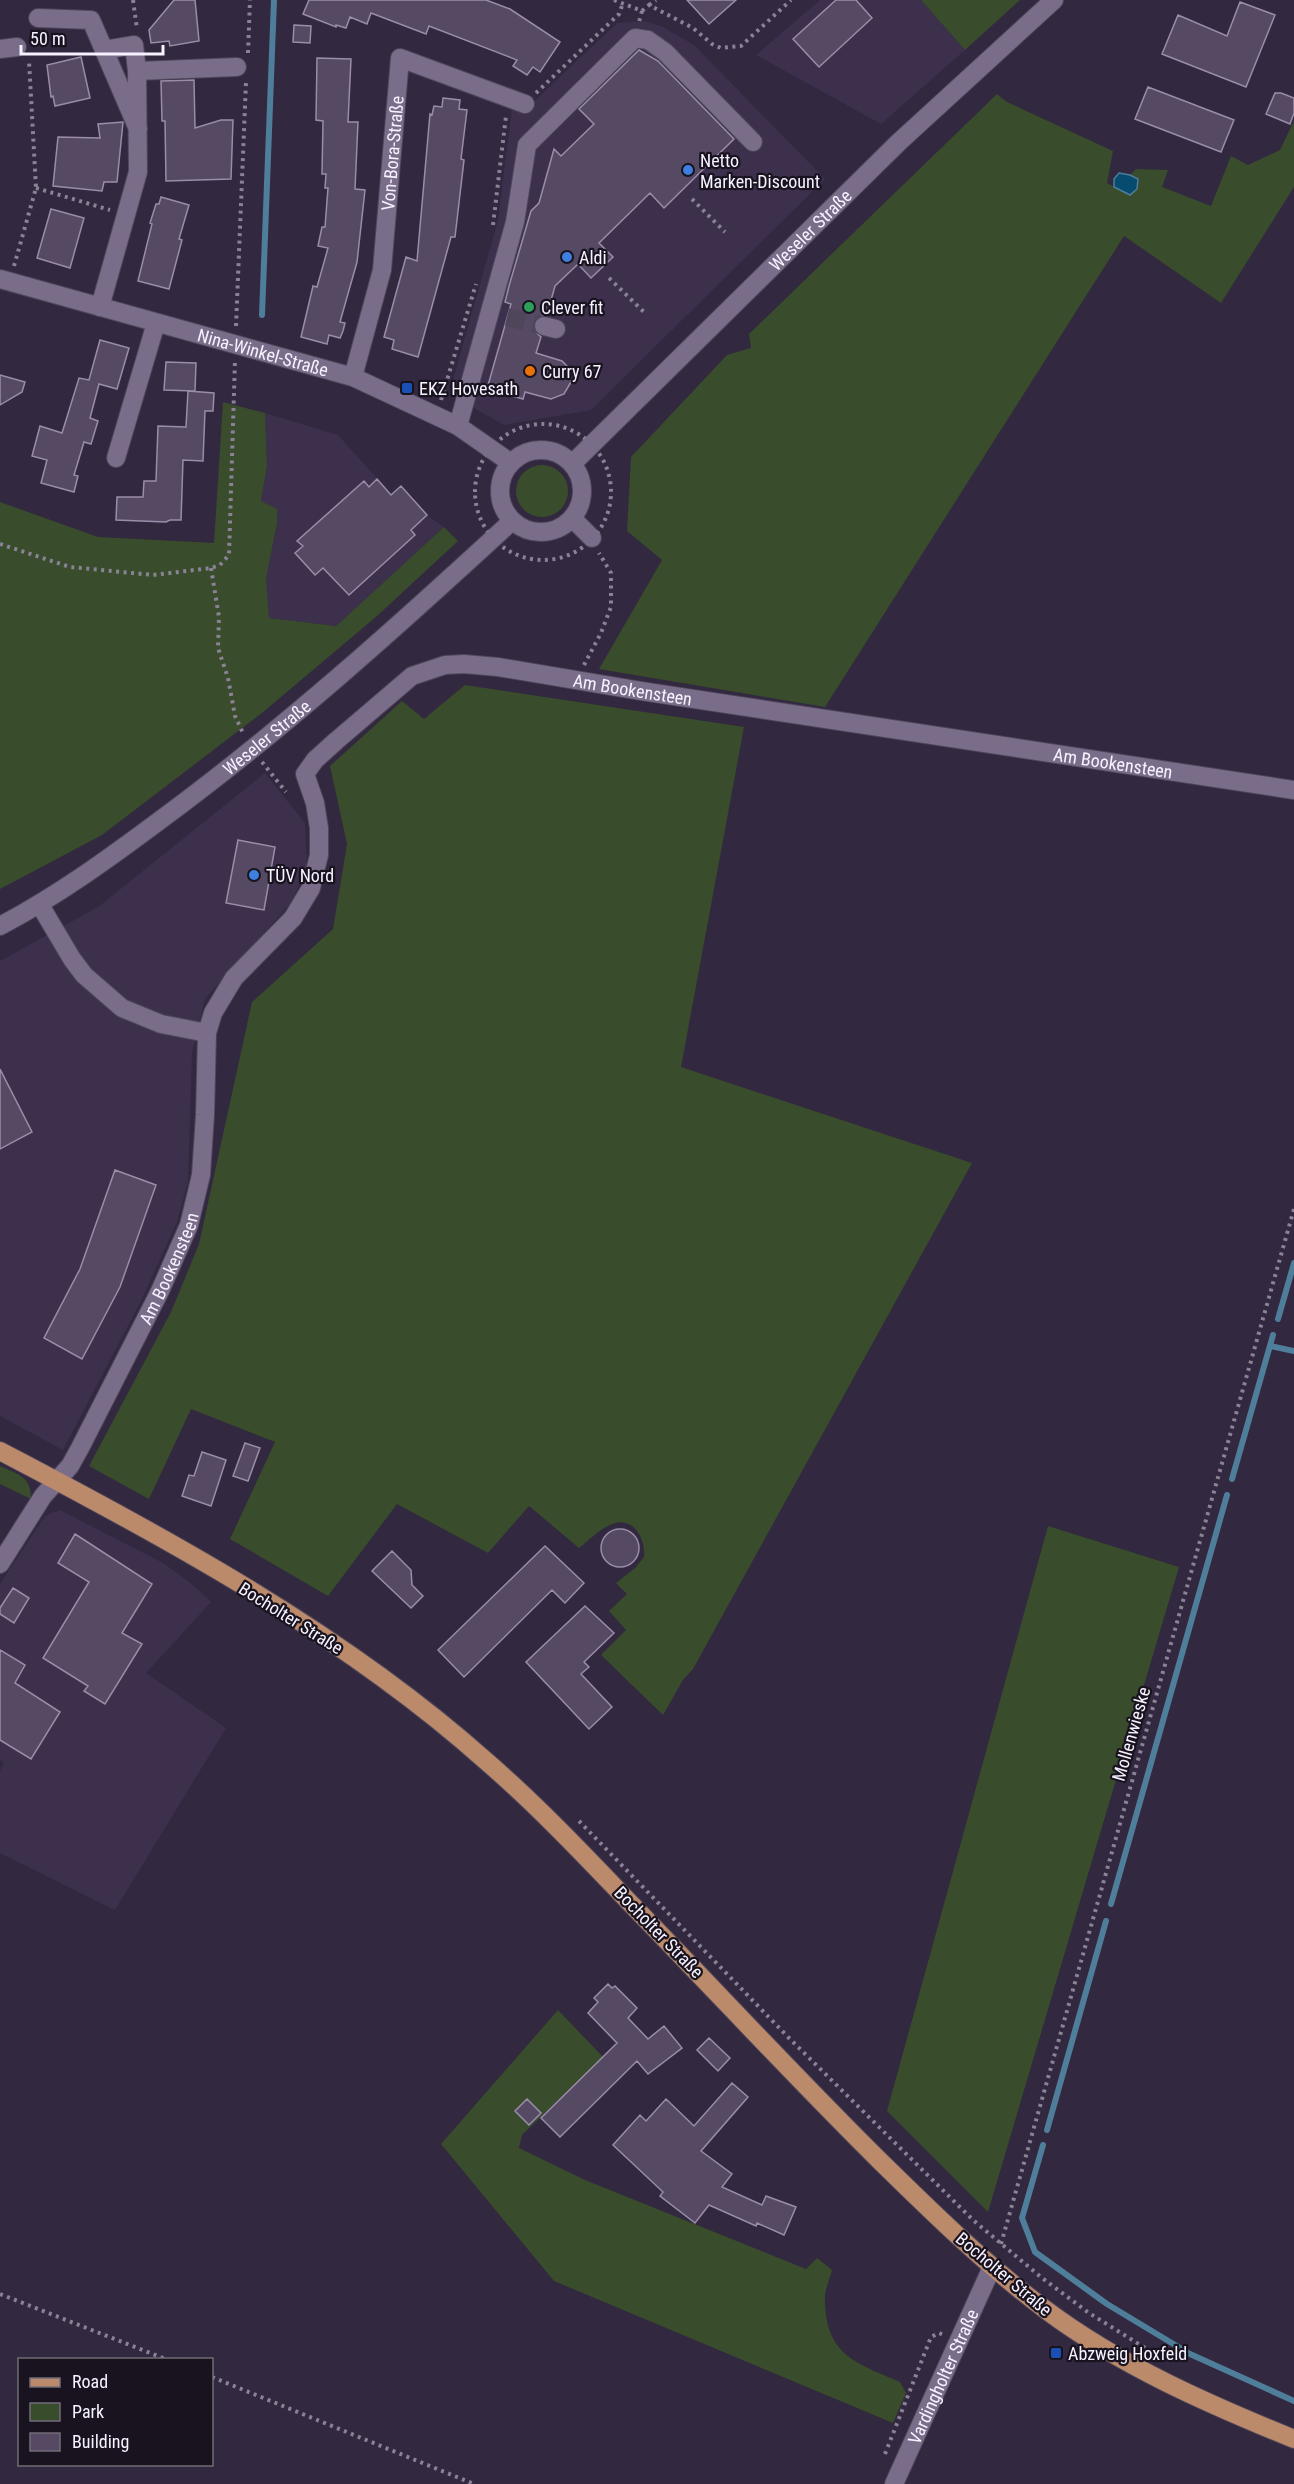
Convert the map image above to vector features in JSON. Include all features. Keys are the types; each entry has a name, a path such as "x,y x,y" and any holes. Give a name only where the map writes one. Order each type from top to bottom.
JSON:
{"main road":[{"name":"Bocholter Straße","path":"0,1451 136,1524 313,1629 401,1691 461,1739 554,1824 857,2139 992,2267 1073,2329 1168,2385 1294,2439"}],"street":[{"name":"Weseler Straße","path":"572,464 899,142 1054,0"},
{"path":"38,18 91,20 138,129"},
{"path":"458,426 498,315 527,145 635,38 648,40 665,52 753,142"},
{"path":"100,307 138,172 137,71 134,45 104,50"},
{"name":"Von-Bora-Straße","path":"353,377 382,270 400,58 517,101"},
{"path":"137,71 244,68"},
{"name":"Nina-Winkel-Straße","path":"5,280 353,377 458,426 511,463"},
{"path":"116,458 156,323"},
{"path":"535,450 561,455 572,464 579,474 582,499 578,511 572,518 560,528 548,532 523,529 512,522 504,511 500,499 503,473 511,463 522,454 535,450"},
{"path":"572,518 592,538"},
{"name":"Weseler Straße","path":"0,926 40,905 148,829 252,750 416,611 512,522"},
{"name":"Am Bookensteen","path":"0,1564 43,1497 58,1481 80,1448 160,1291 189,1225 201,1175 206,1115 207,1033 213,1013 234,978 293,918 311,888 319,855 318,828 315,803 305,774 315,760 412,676 445,665 498,667 1294,790"},
{"path":"40,905 84,975 122,1008 161,1024 207,1033"},
{"name":"Vardingholter Straße","path":"894,2484 992,2267"}],"path":[{"path":"133,0 138,37 134,45"},
{"path":"0,544 70,567 153,575 211,568 220,565 229,555 244,68 250,0"},
{"path":"614,0 642,11"},
{"path":"635,38 642,11 656,0"},
{"path":"649,5 693,28 712,44 730,49 741,46 791,0"},
{"path":"492,231 517,101 619,14 623,3"},
{"path":"5,280 36,189 15,50"},
{"path":"36,189 126,214"},
{"path":"692,199 725,232"},
{"path":"435,415 447,385 479,275"},
{"path":"609,278 644,312"},
{"path":"540,424 559,426 576,433 591,445 607,470 610,484 607,513 592,538 580,549 551,560 535,560 520,556 506,549 494,539 484,526 477,510 475,494 476,477 491,448 505,435 522,427 540,424"},
{"path":"211,568 219,617 218,648 228,678 234,716 252,750 277,778 286,792"},
{"path":"573,680 589,657 611,607 611,573"},
{"name":"Mollenwieske","path":"992,2267 1001,2244 1294,1209"},
{"path":"0,2294 163,2358"},
{"path":"883,2459 931,2337 939,2333 959,2340"},
{"path":"213,2377 474,2484"}],"shaded area":[{"path":"820,0 921,0 965,50 881,124 756,55"},
{"path":"645,21 663,27 694,45 825,179 591,410 504,425 449,394 498,220 512,109 527,108 617,23"},
{"path":"265,413 338,435 391,494 401,486 427,515 444,527 336,626 269,618 265,579 277,526 277,509 261,501 267,466"},
{"path":"265,773 305,823 307,867 291,903 205,999 192,1052 188,1182 177,1222 141,1301 63,1450 0,1416 0,961 98,907"},
{"path":"60,1510 165,1564 211,1602 146,1673 226,1728 115,1910 0,1853 0,1771 4,1762 0,1760 0,1584 45,1516"}],"green space":[{"path":"921,0 1020,0 965,50"},
{"path":"997,94 1007,102 1113,151 1107,183 1130,195 1138,179 1130,175 1136,169 1168,170 1162,187 1211,206 1231,156 1248,165 1280,150 1294,121 1294,187 1221,303 1124,236 825,707 599,669 662,560 627,531 631,457 727,355 751,348 749,334"},
{"path":"223,402 265,413 267,466 261,501 277,509 277,524 266,578 269,618 336,626 444,527 458,541 377,616 262,713 102,835 0,889 0,502 98,537 214,543"},
{"path":"537,465 547,465 556,469 564,477 568,491 564,505 556,513 547,517 537,517 528,513 520,505 516,496 516,486 520,477 528,469"},
{"path":"465,685 744,727 681,1067 972,1163 693,1669 683,1680 663,1715 601,1655 626,1630 609,1611 627,1594 616,1583 635,1568 644,1557 640,1536 636,1530 625,1523 618,1522 606,1527 579,1548 529,1506 488,1553 397,1504 328,1596 230,1539 275,1442 191,1409 149,1499 89,1466 171,1312 199,1244 252,1002 333,929 347,844 330,766 402,701 424,719"},
{"path":"0,1466 23,1477 29,1485 31,1499 0,1484"},
{"path":"1048,1526 1179,1567 988,2212 887,2111"},
{"path":"558,2010 603,2057 522,2135 519,2148 585,2180 806,2269 817,2258 832,2270 825,2301 831,2334 838,2346 858,2363 900,2382 906,2393 893,2423 554,2281 441,2144"}],"water":[{"path":"1119,173 1138,179 1137,189 1130,195 1114,187 1114,179"}],"building":[{"path":"174,0 195,0 199,41 170,46 169,41 151,43 149,30"},
{"path":"309,0 486,0 510,9 560,42 540,72 533,67 527,75 513,66 517,60 429,26 426,34 371,13 367,24 350,17 346,28 336,25 336,27 303,14"},
{"path":"687,0 736,0 709,24"},
{"path":"836,0 856,0 872,18 819,67 793,39"},
{"path":"1240,2 1275,15 1246,87 1162,54 1178,15 1227,36"},
{"path":"294,25 311,26 310,43 293,42"},
{"path":"639,50 658,61 734,139 664,208 650,193 599,243 613,257 591,278 578,264 555,286 547,315 536,318 533,329 541,337 536,353 562,361 569,368 571,382 564,394 551,399 525,392 523,399 487,389 511,304 505,302 509,286 531,211 539,203 554,149 561,156 594,124 579,109"},
{"path":"81,57 90,98 55,106 53,96 51,97 47,65"},
{"path":"317,58 351,59 348,122 358,122 355,189 365,190 357,262 340,322 345,323 340,338 329,335 327,344 301,337 313,286 317,287 328,248 318,246 322,227 325,227 328,188 325,188 326,174 322,174 323,121 316,120"},
{"path":"194,80 195,128 221,120 233,120 231,179 166,181 165,121 162,121 161,81"},
{"path":"1148,87 1234,120 1221,152 1135,119"},
{"path":"1275,93 1294,98 1294,113 1290,124 1266,114"},
{"path":"443,98 460,100 459,109 467,110 461,159 464,160 455,237 451,237 418,357 392,349 394,340 384,337 406,257 417,261 430,114 432,115 434,106 442,107"},
{"path":"123,122 117,182 104,182 102,191 53,186 58,137 100,138 98,124"},
{"path":"161,197 189,205 179,239 182,240 169,289 138,281 152,224 150,223 156,204 159,204"},
{"path":"51,209 84,218 70,268 37,258"},
{"path":"100,340 129,348 117,389 99,384 90,418 98,421 91,444 84,442 74,475 78,476 74,492 41,483 47,460 32,456 40,426 62,433 79,378 89,380"},
{"path":"166,362 196,363 195,391 164,390"},
{"path":"0,375 25,382 22,392 0,405"},
{"path":"188,391 214,393 213,411 205,411 203,461 183,460 181,520 166,522 116,520 117,497 143,497 144,481 156,481 158,426 186,427"},
{"path":"377,479 391,495 401,486 427,515 411,530 415,535 349,595 323,568 315,575 295,553 303,546 297,541 364,481 369,487"},
{"path":"238,840 275,847 264,910 226,903"},
{"path":"0,1069 32,1132 0,1149"},
{"path":"115,1170 156,1185 120,1287 82,1359 44,1338 80,1269"},
{"path":"245,1443 260,1448 248,1481 233,1476"},
{"path":"202,1452 226,1460 211,1506 182,1496 189,1475 194,1476"},
{"path":"620,1529 634,1534 639,1548 634,1562 620,1567 606,1562 601,1548 606,1534"},
{"path":"75,1534 152,1584 122,1633 142,1644 105,1704 84,1691 88,1686 43,1658 89,1582 58,1563"},
{"path":"545,1546 584,1583 565,1603 552,1590 464,1677 438,1650"},
{"path":"392,1551 411,1570 412,1585 423,1596 411,1608 372,1571"},
{"path":"13,1588 29,1598 14,1623 0,1614 0,1608"},
{"path":"585,1606 614,1633 584,1662 589,1667 581,1674 612,1707 589,1729 526,1662"},
{"path":"0,1650 25,1665 15,1683 60,1712 31,1759 0,1740"},
{"path":"608,1984 612,1988 615,1986 637,2008 628,2018 648,2039 664,2026 682,2048 648,2074 637,2061 560,2137 541,2118 617,2043 588,2013 598,2002 594,1998"},
{"path":"709,2038 730,2058 718,2071 697,2050"},
{"path":"732,2083 748,2097 701,2151 732,2174 722,2187 762,2205 766,2196 796,2207 784,2235 757,2223 756,2226 709,2205 695,2223 660,2196 663,2192 613,2145 640,2115 646,2121 666,2099 694,2126"},
{"path":"527,2099 541,2113 529,2125 515,2111"}],"waterway":[{"path":"262,315 274,0"},
{"path":"1278,1319 1294,1263"},
{"path":"1232,1479 1273,1335"},
{"path":"1270,1346 1294,1351"},
{"path":"1111,1904 1227,1495"},
{"path":"1047,2130 1106,1921"},
{"path":"1043,2145 1022,2218 1035,2252 1107,2304 1190,2354 1294,2401"}],"tunnel":[{"path":"507,317 544,326"}],"place":[{"name":"Netto Marken-Discount","path":"688,170"},
{"name":"Aldi","path":"567,257"},
{"name":"Clever fit","path":"529,307"},
{"name":"Curry 67","path":"530,371"},
{"name":"EKZ Hovesath","path":"407,388"},
{"name":"TÜV Nord","path":"254,875"},
{"name":"Abzweig Hoxfeld","path":"1056,2353"}]}
